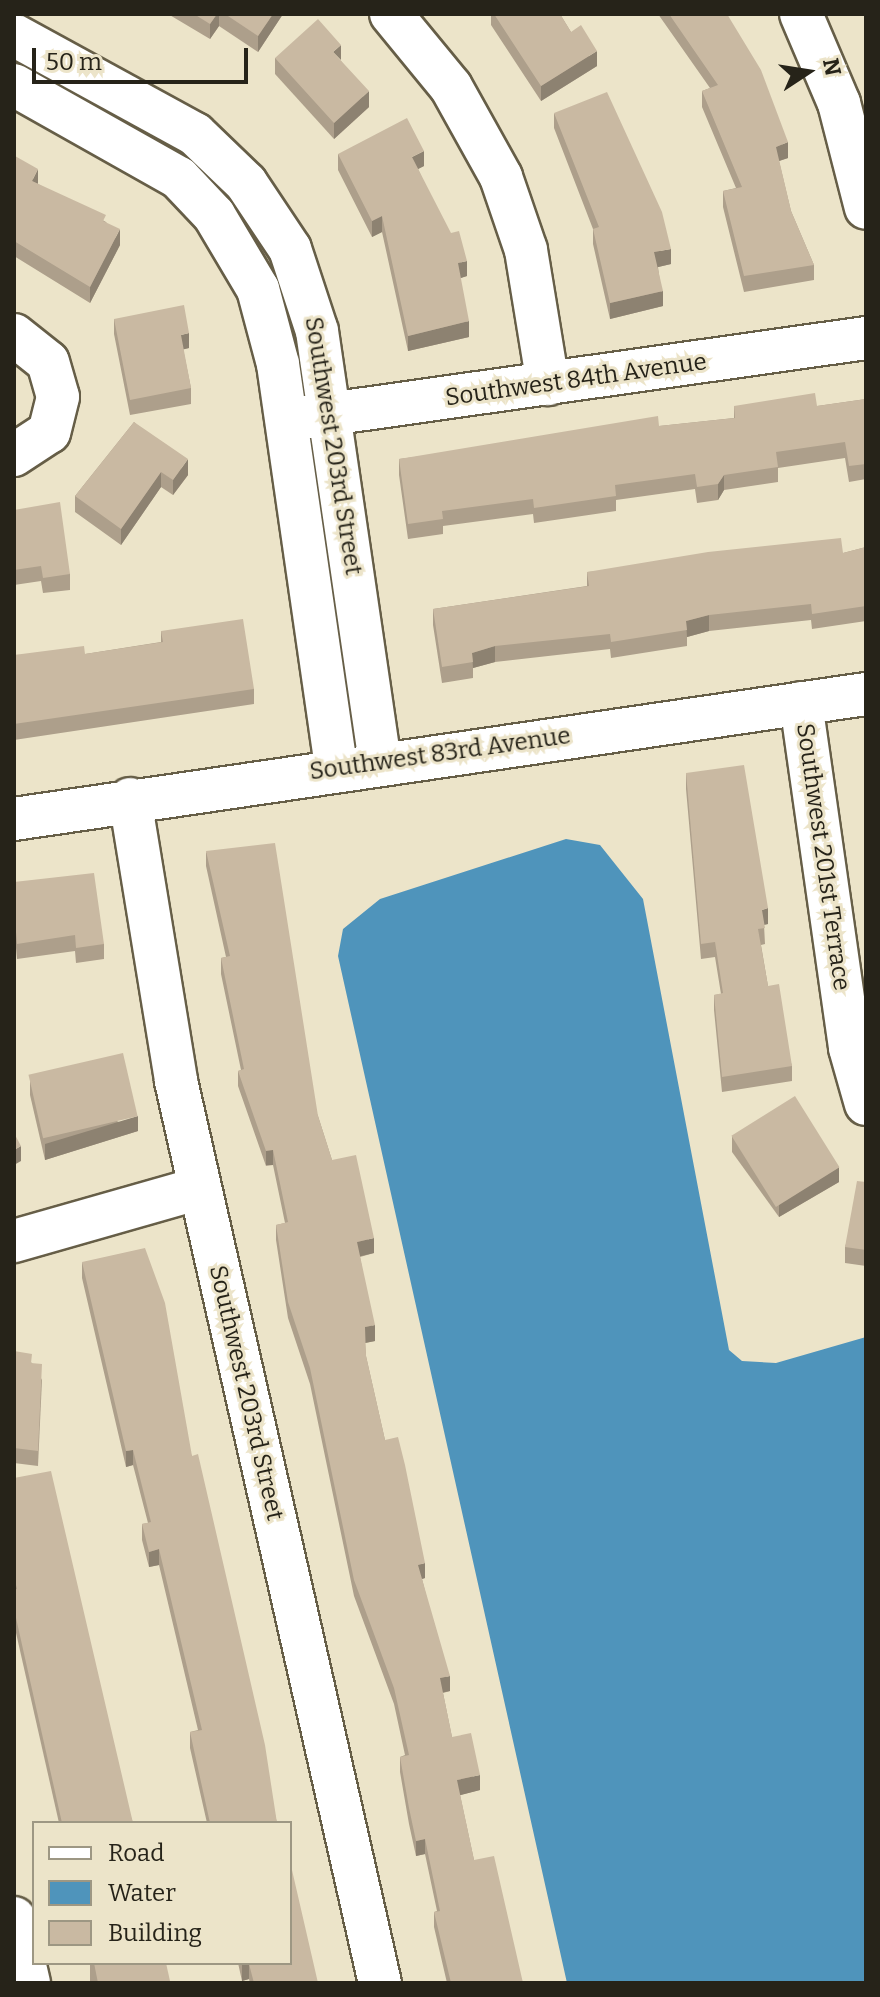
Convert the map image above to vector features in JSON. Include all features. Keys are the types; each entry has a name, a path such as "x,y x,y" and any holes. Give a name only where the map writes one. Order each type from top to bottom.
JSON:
{"street":[{"path":"391,14 451,87 501,177 526,250 548,384"},
{"path":"801,14 839,103 866,208"},
{"name":"Southwest 203rd Street","path":"14,35 164,114 246,183 278,228 307,293 329,414 380,762"},
{"name":"Southwest 203rd Street","path":"14,85 140,151 214,215 258,289 286,419 336,768"},
{"path":"14,335 48,362 58,397 49,432 14,455"},
{"name":"Southwest 84th Avenue","path":"286,419 866,338"},
{"name":"Southwest 83rd Avenue","path":"14,819 336,768 866,694"},
{"name":"Southwest 201st Terrace","path":"801,703 850,1048 866,1104"},
{"name":"Southwest 203rd Street","path":"130,799 200,1188 380,1983"},
{"path":"14,1241 200,1188"},
{"path":"14,1918 29,1983"}],"water":[{"path":"566,839 600,845 643,899 729,1350 742,1361 776,1363 866,1337 866,1983 567,1983 338,956 343,929 380,899"}],"building":[{"path":"194,14 217,14 210,24"},
{"path":"225,14 273,14 258,36"},
{"path":"494,14 560,14 571,32 581,25 597,51 541,86"},
{"path":"669,14 727,14 761,70 788,142 776,147 791,211 814,265 744,276 723,191 742,187 702,91 718,85"},
{"path":"318,19 341,45 333,52 369,91 334,123 275,58"},
{"path":"607,92 662,212 671,249 654,252 663,291 610,303 593,229 599,227 554,113"},
{"path":"407,118 424,151 412,157 451,233 459,231 467,261 458,263 469,321 408,336 382,216 372,221 338,154"},
{"path":"15,156 38,169 32,181 106,215 103,221 120,229 90,287 14,241"},
{"path":"184,305 189,333 181,335 191,388 130,400 114,319"},
{"path":"815,393 817,406 866,399 866,464 849,466 845,442 776,452 778,467 724,475 718,484 697,487 695,474 615,485 616,496 534,508 533,499 442,511 443,519 408,524 399,459 658,416 659,426 735,418 734,406"},
{"path":"134,422 188,459 173,480 161,472 121,529 75,496"},
{"path":"60,502 70,574 43,578 41,566 14,570 14,510"},
{"path":"841,538 843,553 866,547 866,606 812,614 811,604 709,615 686,621 687,630 611,642 610,634 495,646 472,653 473,662 442,667 433,609 589,586 587,572 708,552"},
{"path":"243,619 254,689 14,724 14,655 84,646 85,654 163,642 161,631"},
{"path":"744,765 768,908 762,910 765,928 758,929 768,986 779,984 792,1066 722,1077 714,995 723,993 715,942 701,944 686,773"},
{"path":"275,843 318,1116 332,1160 356,1155 374,1238 357,1242 375,1325 365,1327 366,1356 385,1440 398,1437 405,1465 425,1563 418,1565 450,1676 440,1678 452,1737 471,1733 480,1775 457,1780 474,1860 494,1856 523,1983 451,1983 434,1912 440,1911 425,1839 416,1841 409,1808 400,1757 409,1755 394,1688 354,1580 310,1368 288,1302 276,1225 288,1222 273,1150 266,1151 238,1071 244,1069 221,958 230,956 206,851"},
{"path":"94,873 104,944 76,948 75,935 17,944 14,932 14,882"},
{"path":"123,1053 138,1116 43,1138 28,1075"},
{"path":"795,1096 840,1167 776,1207 731,1136"},
{"path":"14,1133 21,1146 14,1150"},
{"path":"857,1181 866,1182 866,1250 845,1247"},
{"path":"145,1248 165,1303 192,1456 198,1454 265,1745 277,1821 210,1821 190,1732 202,1730 159,1549 149,1552 142,1524 151,1522 133,1450 126,1451 82,1262"},
{"path":"14,1351 32,1354 31,1363 42,1364 38,1451 14,1448"},
{"path":"51,1471 133,1821 62,1821 14,1609 14,1590 17,1589 14,1577 14,1478"},
{"path":"292,1870 318,1983 254,1983 249,1965 292,1965"},
{"path":"94,1965 166,1965 170,1981 162,1983 98,1983"}]}
